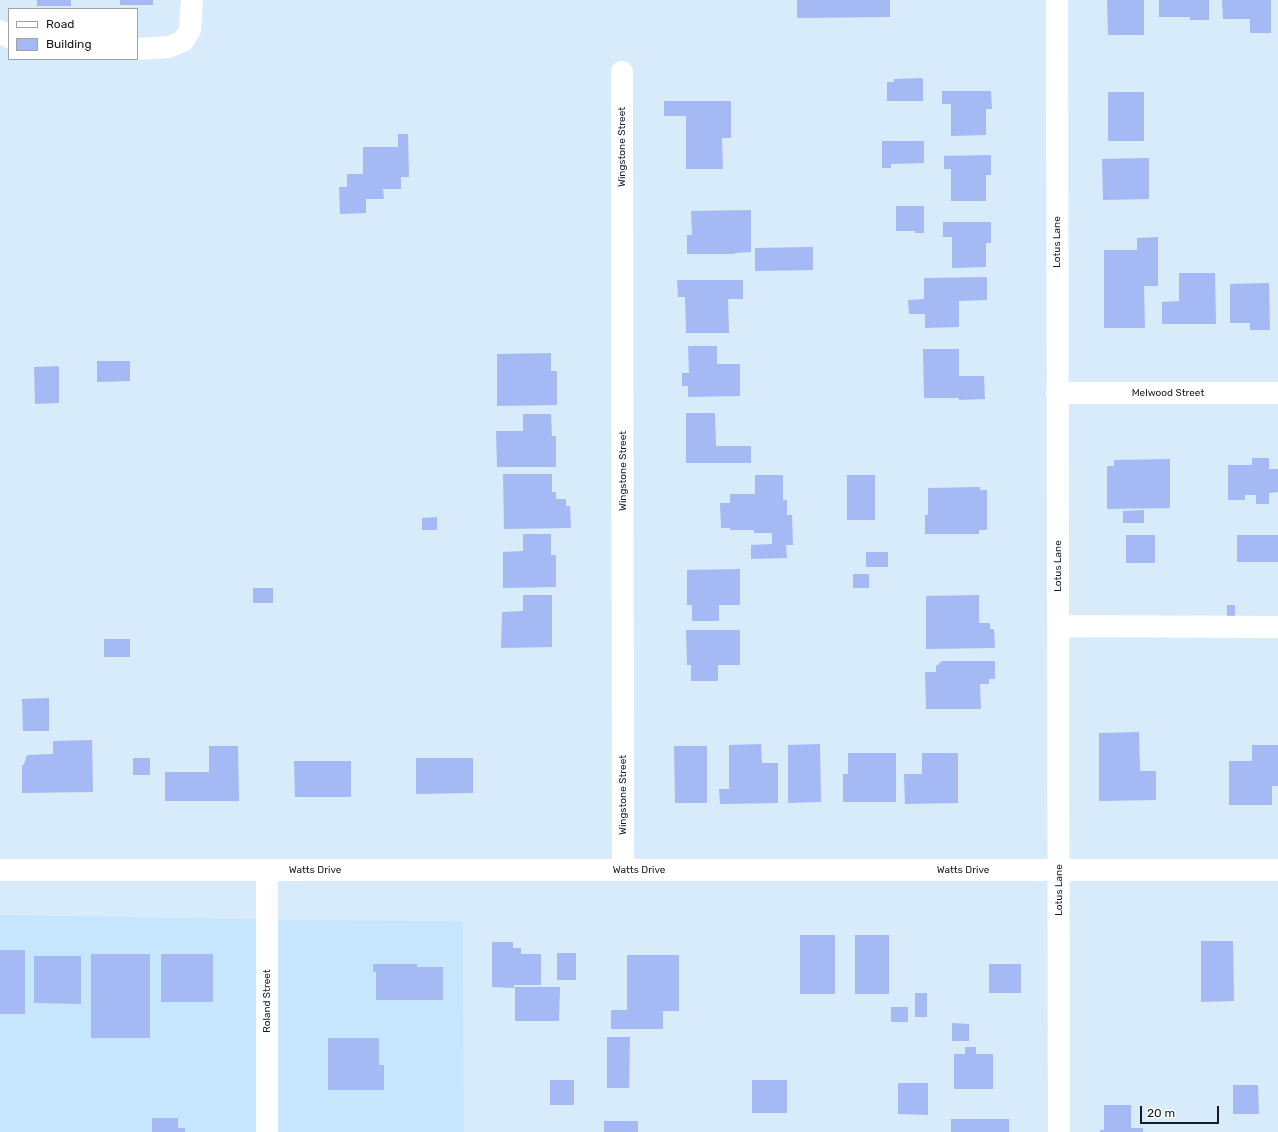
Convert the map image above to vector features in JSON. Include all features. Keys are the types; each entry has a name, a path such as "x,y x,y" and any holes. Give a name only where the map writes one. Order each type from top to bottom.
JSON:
{"street":[{"path":"138,49 169,47 183,41 190,30 192,0"},
{"name":"Lotus Lane","path":"1057,0 1059,1132"},
{"name":"Wingstone Street","path":"622,72 623,870"},
{"name":"Melwood Street","path":"1057,393 1278,393"},
{"path":"1058,626 1278,627"},
{"name":"Watts Drive","path":"0,870 1278,870"},
{"name":"Roland Street","path":"267,870 268,1132"}],"shaded area":[{"path":"0,915 463,921 464,1132 0,1132"}],"building":[{"path":"37,0 71,0 71,6 37,6"},
{"path":"120,0 153,0 153,5 120,5"},
{"path":"797,0 890,0 890,17 797,18"},
{"path":"1107,0 1144,0 1144,35 1108,35"},
{"path":"1159,0 1209,0 1209,20 1190,20 1190,17 1159,17"},
{"path":"1222,0 1271,0 1271,33 1250,33 1250,19 1223,19"},
{"path":"923,78 923,101 887,101 887,82 894,82 894,79"},
{"path":"942,91 991,91 992,109 986,109 986,135 951,136 951,104 942,104"},
{"path":"1108,92 1144,92 1144,141 1108,141"},
{"path":"664,101 731,101 731,138 722,138 723,169 686,169 686,116 664,116"},
{"path":"398,134 408,134 409,177 401,177 401,189 383,189 384,199 366,199 366,213 340,214 339,187 347,187 347,174 363,174 363,147 398,147"},
{"path":"882,141 924,141 924,163 891,164 891,168 882,168"},
{"path":"991,155 991,175 986,175 986,201 951,201 951,169 944,169 944,156"},
{"path":"1149,158 1149,199 1103,200 1102,159"},
{"path":"896,206 924,206 924,233 915,233 915,231 896,231"},
{"path":"751,210 751,252 735,254 687,254 687,235 692,235 691,211"},
{"path":"943,222 991,222 991,243 986,243 986,267 952,268 952,237 943,237"},
{"path":"1158,237 1158,286 1144,286 1145,328 1104,328 1104,250 1137,250 1137,238"},
{"path":"813,247 813,270 755,271 755,248"},
{"path":"1179,273 1215,273 1216,324 1162,324 1162,302 1179,301"},
{"path":"987,277 987,300 959,301 959,327 925,328 925,314 909,314 908,300 924,299 924,278"},
{"path":"677,280 743,280 743,299 728,299 729,333 686,333 685,297 678,297"},
{"path":"1269,283 1270,330 1250,330 1250,323 1230,323 1230,284"},
{"path":"688,346 717,346 717,364 740,364 740,396 688,397 688,386 682,386 682,373 689,373"},
{"path":"923,349 959,349 959,376 984,376 985,399 959,400 959,398 924,398"},
{"path":"551,353 551,371 557,371 557,405 497,406 497,354"},
{"path":"97,361 130,361 130,381 97,382"},
{"path":"59,366 59,403 35,404 34,367"},
{"path":"686,413 715,413 716,446 751,446 751,463 686,463"},
{"path":"523,414 551,414 552,436 556,436 556,467 497,467 496,431 523,431"},
{"path":"1252,458 1269,458 1269,469 1278,469 1278,492 1269,493 1269,504 1256,504 1256,495 1245,495 1245,500 1228,500 1228,465 1252,465"},
{"path":"1170,459 1170,508 1107,509 1107,466 1114,466 1114,460"},
{"path":"503,474 552,474 552,492 556,492 556,499 566,499 566,506 570,506 571,528 504,529"},
{"path":"755,475 783,475 783,500 787,500 787,515 792,515 793,545 786,545 787,558 751,559 751,545 772,544 772,533 754,533 754,530 730,530 730,528 721,528 720,503 730,503 730,494 755,494"},
{"path":"847,475 875,475 875,520 847,520"},
{"path":"980,487 980,490 987,490 987,530 979,530 979,534 925,534 925,515 928,515 928,488"},
{"path":"1144,510 1144,523 1123,523 1123,511"},
{"path":"437,517 437,530 422,530 422,518"},
{"path":"523,534 551,534 551,555 556,555 556,587 503,588 503,552 523,551"},
{"path":"1126,535 1155,535 1155,563 1126,563"},
{"path":"1237,535 1278,535 1278,562 1237,562"},
{"path":"866,552 888,552 888,567 866,567"},
{"path":"740,569 740,605 719,605 719,621 692,621 692,605 687,605 687,570"},
{"path":"853,574 869,574 869,588 853,588"},
{"path":"253,588 273,588 273,603 253,603"},
{"path":"523,595 552,595 552,647 501,648 502,612 523,611"},
{"path":"979,595 979,623 990,623 990,629 994,629 995,648 926,649 926,596"},
{"path":"1227,605 1235,605 1235,620 1227,620"},
{"path":"686,630 740,630 740,665 718,665 718,681 691,681 691,665 687,665"},
{"path":"104,639 130,639 130,657 104,657"},
{"path":"942,661 995,661 995,679 989,679 989,684 980,684 981,709 926,709 925,672 936,672 936,666"},
{"path":"49,698 49,731 23,731 22,699"},
{"path":"1139,732 1140,771 1156,771 1156,800 1099,801 1099,733"},
{"path":"92,740 93,792 22,793 22,766 27,755 53,754 53,741"},
{"path":"761,744 762,763 778,763 778,803 720,804 719,789 729,789 729,745"},
{"path":"820,744 821,802 788,803 788,745"},
{"path":"1252,745 1278,745 1278,786 1272,786 1272,805 1229,805 1229,761 1252,761"},
{"path":"209,746 238,746 239,801 165,801 165,772 209,772"},
{"path":"674,746 707,746 707,803 675,803"},
{"path":"848,753 896,753 896,802 843,802 843,774 848,774"},
{"path":"922,753 958,753 958,803 905,804 904,774 922,774"},
{"path":"133,758 150,758 150,775 133,775"},
{"path":"416,758 473,758 473,793 416,794"},
{"path":"294,761 351,761 351,797 295,797"},
{"path":"800,935 835,935 835,994 800,994"},
{"path":"855,935 889,935 889,994 855,994"},
{"path":"1201,941 1233,941 1234,1001 1201,1002"},
{"path":"492,942 513,942 513,948 521,948 521,954 541,954 541,985 514,985 514,988 492,987"},
{"path":"0,950 25,950 25,1014 0,1014"},
{"path":"557,953 576,953 576,980 557,980"},
{"path":"91,954 150,954 150,1038 91,1038"},
{"path":"161,954 213,954 213,1002 161,1002"},
{"path":"627,955 679,955 679,1011 663,1011 663,1029 611,1029 611,1010 627,1010"},
{"path":"34,956 81,956 81,1004 34,1003"},
{"path":"373,964 417,964 417,967 443,967 443,1000 376,1000 376,972 373,972"},
{"path":"989,964 1021,964 1021,993 989,993"},
{"path":"515,987 560,987 559,1021 515,1021"},
{"path":"915,993 927,993 927,1017 915,1017"},
{"path":"891,1007 908,1007 908,1022 891,1022"},
{"path":"952,1023 969,1024 969,1041 952,1041"},
{"path":"607,1037 630,1037 629,1088 607,1088"},
{"path":"328,1038 379,1038 379,1065 384,1065 384,1090 328,1090"},
{"path":"965,1047 976,1047 976,1054 993,1054 993,1089 954,1089 954,1054 965,1054"},
{"path":"550,1080 574,1080 574,1105 550,1105"},
{"path":"752,1080 787,1080 787,1113 752,1113"},
{"path":"898,1083 928,1083 928,1115 898,1114"},
{"path":"1233,1085 1258,1085 1259,1114 1233,1114"},
{"path":"1104,1105 1131,1105 1131,1128 1143,1128 1143,1132 1100,1132 1100,1130 1104,1130"},
{"path":"152,1118 178,1118 178,1128 185,1128 185,1132 152,1132"},
{"path":"951,1119 1009,1119 1009,1132 951,1132"},
{"path":"604,1121 638,1121 638,1132 604,1132"}]}
